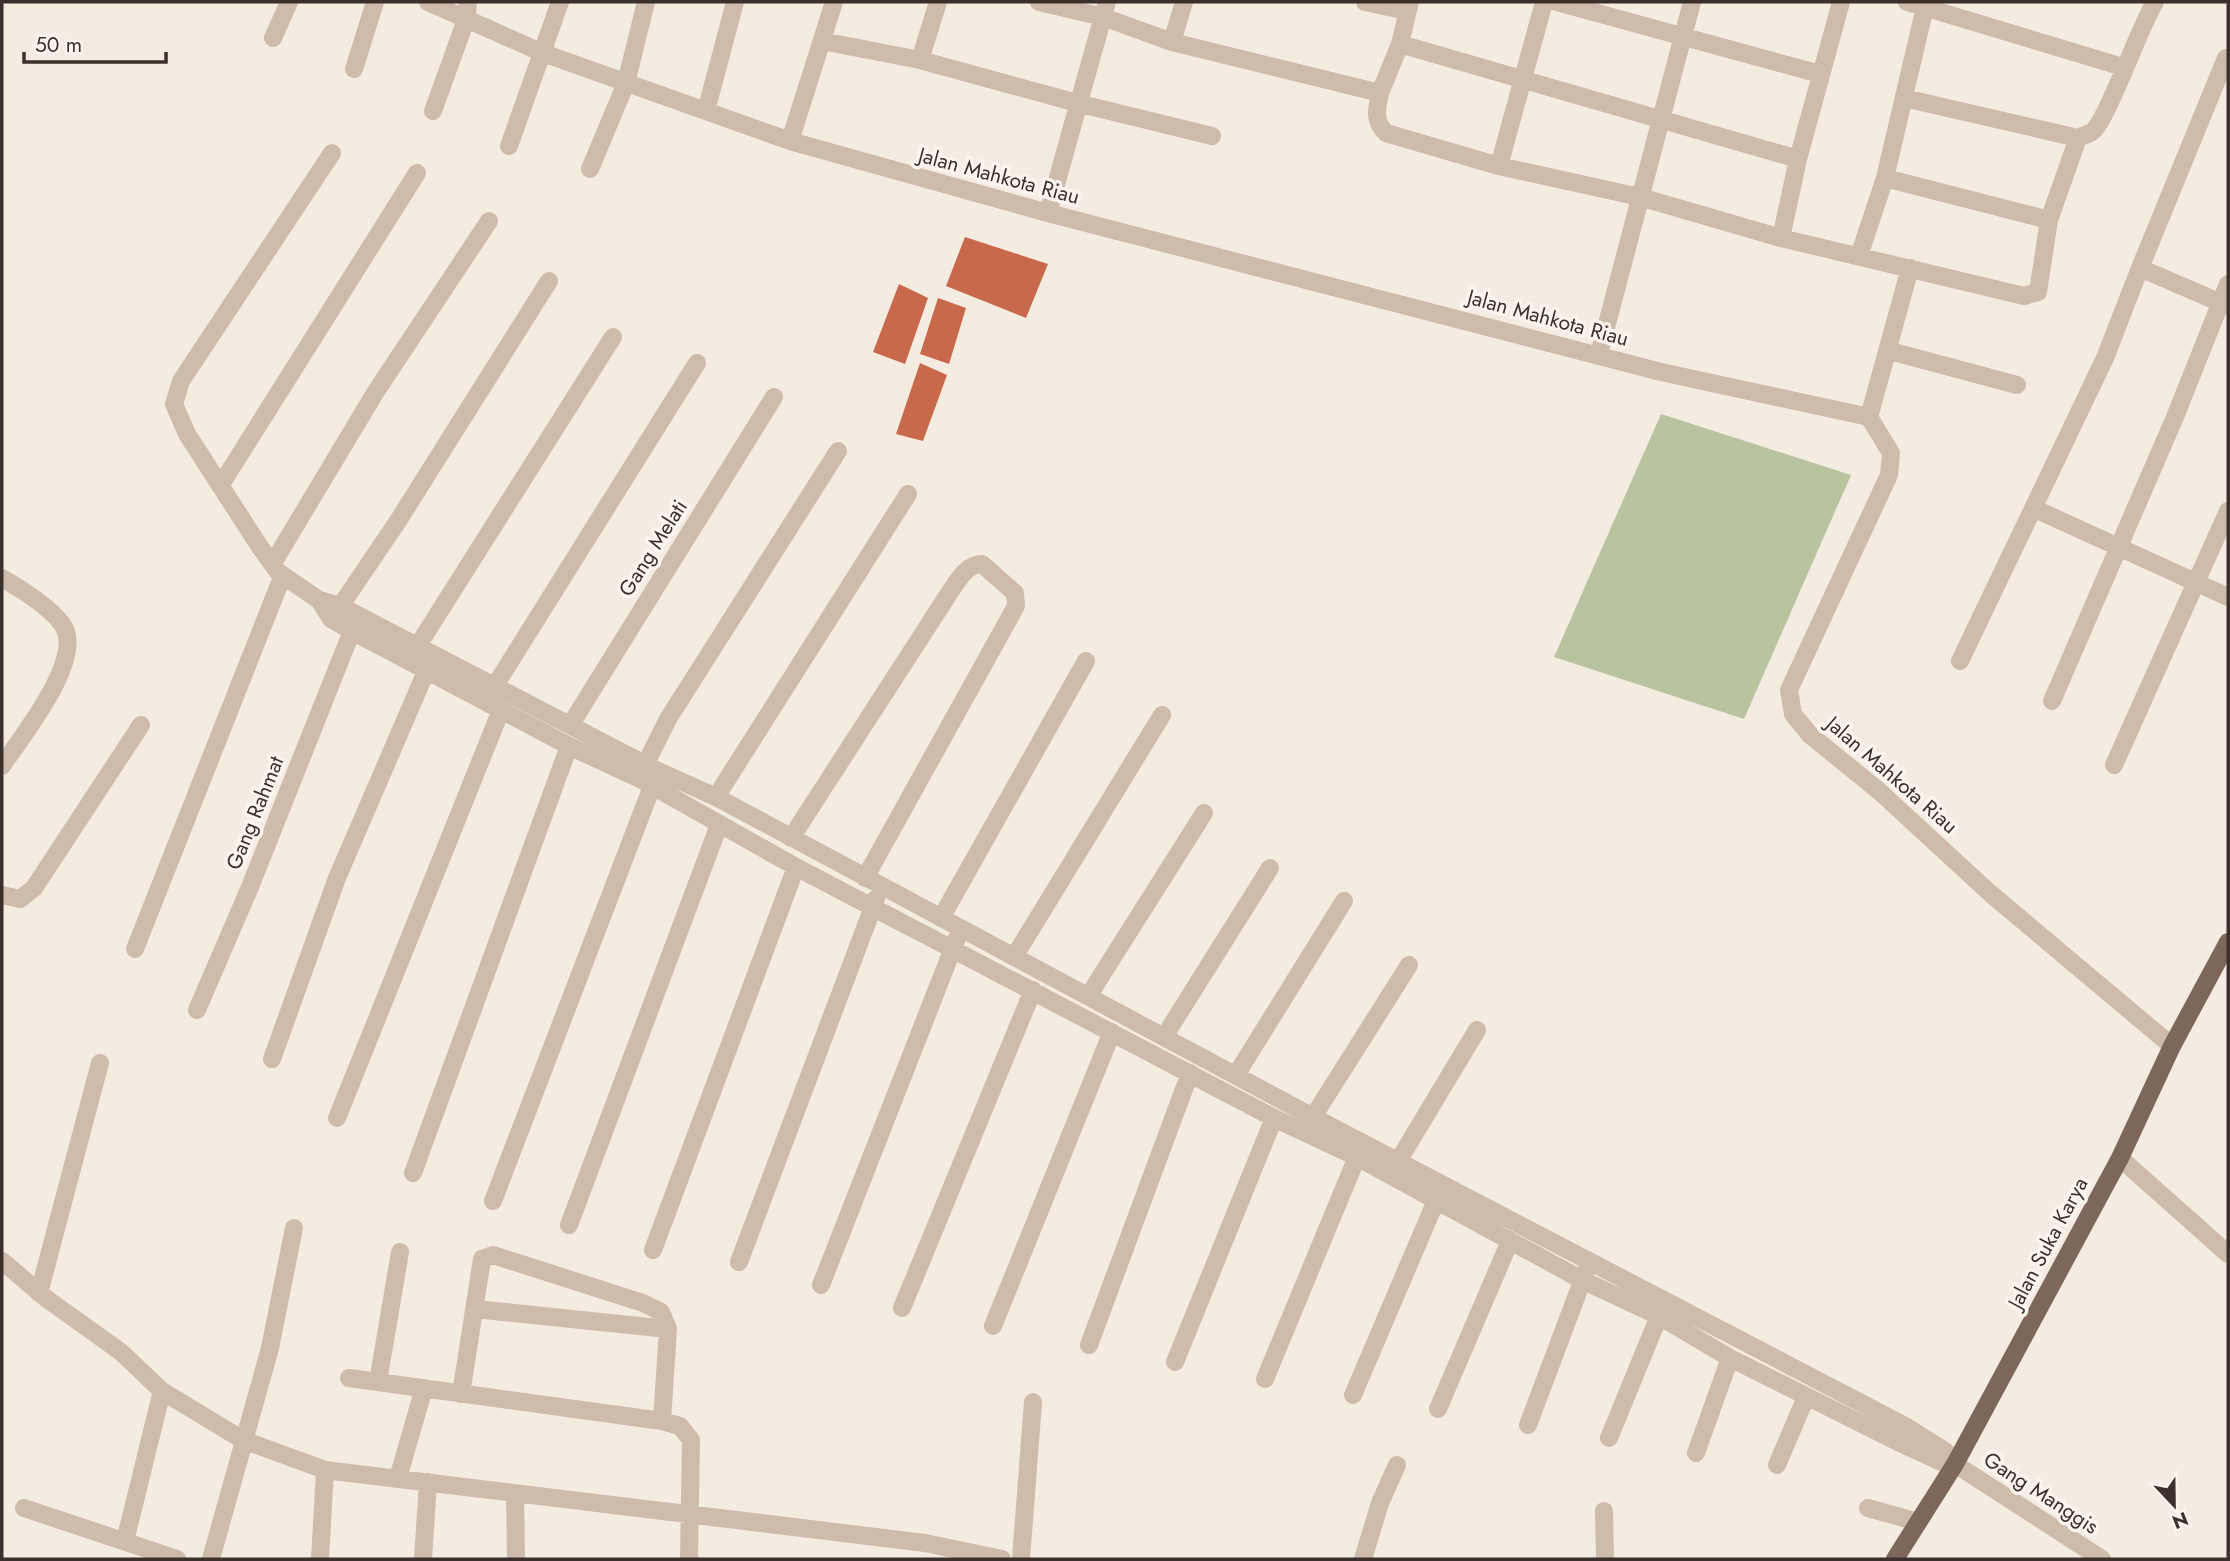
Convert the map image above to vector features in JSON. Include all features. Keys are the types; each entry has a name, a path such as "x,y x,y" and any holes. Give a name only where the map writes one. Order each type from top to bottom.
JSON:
{"main road":[{"name":"Jalan Suka Karya","path":"1895,1559 1955,1464 2120,1157 2172,1046 2228,942"}],"street":[{"path":"274,38 289,2"},
{"path":"354,69 375,2"},
{"name":"Jalan Mahkota Riau","path":"428,2 468,10 543,53 790,141 1048,213 1661,372 1869,417 1891,453 1889,475 1789,690 1793,714 1810,735 1878,791 1991,894 2172,1046"},
{"path":"509,146 560,2"},
{"path":"590,169 626,83 646,2"},
{"path":"706,111 735,2"},
{"path":"790,141 834,2"},
{"path":"920,60 938,2"},
{"path":"1039,2 1105,10 1172,42 1380,93"},
{"path":"1172,42 1184,2"},
{"path":"1366,2 1408,6 1400,44 1380,93 1376,115 1378,125 1386,133 1499,166 1640,197 1781,238 2032,296 2038,292 2049,220 2078,138"},
{"path":"1499,166 1544,2"},
{"path":"1557,2 1820,74"},
{"path":"1599,354 1692,2"},
{"path":"1781,238 1798,159 1841,2"},
{"path":"1907,2 2123,67"},
{"path":"1904,98 2078,138 2094,131 2103,118 2123,67 2155,2"},
{"path":"1859,256 1885,178 1925,7"},
{"path":"433,110 468,10"},
{"path":"1048,213 1105,10"},
{"path":"822,41 920,60 1212,136"},
{"path":"1400,44 1798,159"},
{"path":"1960,661 2105,358 2226,58"},
{"path":"332,153 181,381 174,404 187,434 278,569 336,612 416,647 430,662 501,710 569,746 716,797 1236,1075 1394,1168 1591,1262 1906,1426 1945,1451 1955,1464"},
{"path":"220,486 417,173"},
{"path":"1885,178 2049,220"},
{"path":"135,949 278,569 375,393 489,220"},
{"path":"1869,417 1910,268"},
{"path":"2140,268 2224,304"},
{"path":"336,612 405,510 549,281"},
{"path":"2052,701 2224,304 2228,284"},
{"path":"416,647 613,337"},
{"path":"1889,351 2017,385"},
{"path":"496,684 697,363"},
{"name":"Gang Melati","path":"571,724 775,397"},
{"path":"493,1201 668,719 838,451"},
{"path":"716,797 908,494"},
{"path":"2035,509 2228,597"},
{"path":"2114,765 2228,511"},
{"path":"791,838 965,571 975,564 982,564 1015,593 1016,606 865,878"},
{"path":"2,578 63,624 70,643 59,678 2,766"},
{"path":"336,612 352,631 430,662 496,684 571,724 719,825 796,867 1274,1118 1319,1126 1357,1157 1394,1168 1435,1203 1582,1280 1659,1316 1730,1358 1944,1463 1955,1464"},
{"name":"Gang Rahmat","path":"197,1010 250,887 352,631"},
{"path":"941,918 1086,661"},
{"path":"272,1059 337,878 430,662"},
{"path":"337,1118 501,710"},
{"path":"1014,957 1162,715"},
{"path":"2,895 20,899 34,888 141,725"},
{"path":"413,1173 569,746"},
{"path":"1089,995 1204,813"},
{"path":"569,1224 719,825"},
{"path":"653,1250 796,867"},
{"path":"1164,1037 1270,868"},
{"path":"738,1262 871,906 882,888"},
{"path":"1236,1075 1344,901"},
{"path":"821,1285 951,948 962,929"},
{"path":"1319,1126 1409,965"},
{"path":"902,1308 1033,990"},
{"path":"1394,1168 1477,1030"},
{"path":"993,1325 1112,1032"},
{"path":"39,1293 100,1063"},
{"path":"1089,1345 1190,1073"},
{"path":"1175,1362 1274,1118"},
{"path":"1265,1379 1357,1157"},
{"path":"2120,1157 2228,1254"},
{"path":"1353,1395 1435,1203"},
{"path":"211,1559 270,1348 294,1228"},
{"path":"1438,1409 1510,1241"},
{"path":"378,1382 400,1252"},
{"path":"461,1394 482,1259 493,1255 656,1308 668,1329 662,1421"},
{"path":"2,1261 39,1293 121,1352 162,1391 243,1440 275,1455 325,1470 515,1495 689,1512 925,1542 1002,1559"},
{"path":"1528,1425 1591,1262"},
{"path":"475,1309 668,1329"},
{"path":"1609,1438 1659,1316"},
{"path":"1696,1453 1730,1358"},
{"path":"349,1378 662,1421 680,1426 691,1440 689,1559"},
{"path":"398,1478 424,1388"},
{"path":"125,1541 162,1391"},
{"path":"1777,1465 1806,1396"},
{"path":"1021,1559 1032,1402"},
{"name":"Gang Manggis","path":"1955,1464 2102,1559"},
{"path":"1363,1559 1380,1503 1397,1465"},
{"path":"320,1559 325,1470"},
{"path":"423,1559 428,1482"},
{"path":"515,1495 516,1559"},
{"path":"24,1508 177,1559"},
{"path":"1868,1508 1918,1522"},
{"path":"1604,1511 1605,1559"}],"green space":[{"path":"1661,414 1851,475 1744,719 1554,657"}],"building":[{"path":"965,237 1048,264 1026,318 946,286"},
{"path":"899,284 928,298 905,364 873,352"},
{"path":"938,298 966,308 949,364 920,354"},
{"path":"920,363 947,375 923,441 896,434"}]}
